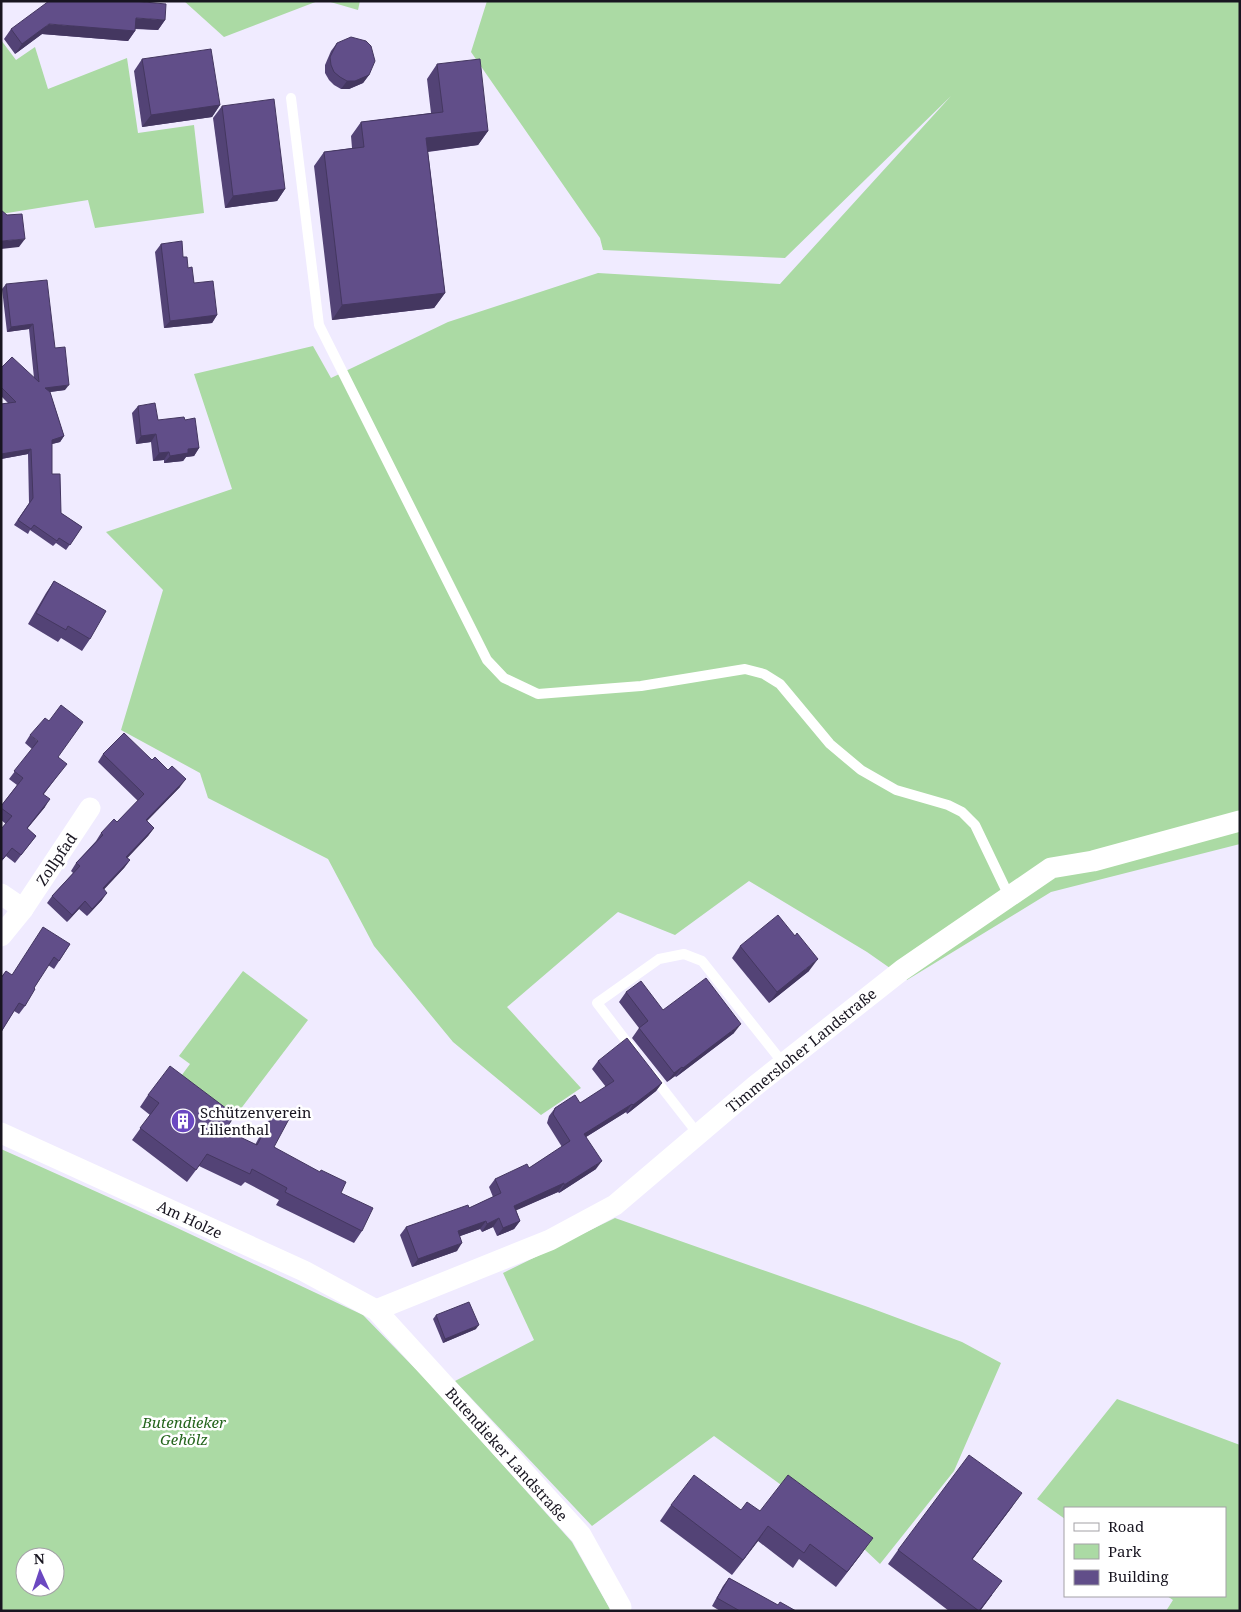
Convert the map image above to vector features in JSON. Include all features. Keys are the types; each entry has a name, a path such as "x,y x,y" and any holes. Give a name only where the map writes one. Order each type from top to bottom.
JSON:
{"street":[{"name":"Zollpfad","path":"1,936 23,908 90,808"},
{"name":"Timmersloher Landstraße","path":"376,1310 550,1240 583,1224 615,1205 783,1063 902,970 1051,868 1093,861 1240,821"},
{"path":"1,894 23,908"},
{"name":"Am Holze","path":"1,1133 304,1270 376,1310"},
{"name":"Butendieker Landstraße","path":"376,1310 582,1536 621,1607 620,1611"}],"lane":[{"path":"291,98 319,324 487,660 504,678 538,694 641,686 745,669 764,674 780,684 830,744 861,770 896,790 948,805 962,812 975,825 1009,896"},
{"path":"698,1134 597,1003 659,959 684,954 702,961 783,1063"}],"green space":[{"path":"184,1 318,1 224,37"},
{"path":"327,1 360,1 358,10"},
{"path":"487,1 1240,1 1240,844 1051,892 907,980 867,952 749,881 675,935 618,912 507,1007 581,1088 541,1115 453,1042 374,946 328,859 208,798 200,773 121,730 163,590 106,532 232,489 194,374 313,346 331,378 448,322 598,273 780,284 951,96 785,258 603,250 600,238 471,52"},
{"path":"1,40 16,60 35,47 48,89 127,58 138,133 194,125 204,213 95,228 88,200 1,214"},
{"path":"243,971 308,1020 227,1127 173,1087 190,1064 179,1056"},
{"name":"Butendieker Gehölz","path":"1,1149 173,1226 363,1315 432,1386 572,1542 611,1611 1,1611"},
{"path":"615,1218 962,1342 1001,1363 954,1471 880,1564 847,1533 714,1436 592,1526 455,1381 534,1340 503,1273"},
{"path":"1117,1399 1240,1445 1240,1611 1166,1611 1173,1600 1168,1597 1226,1597 1226,1507 1064,1507 1064,1518 1037,1499"}],"building":[{"path":"49,1 134,1 166,4 165,20 136,18 135,31 49,24 22,44 11,29"},
{"path":"351,37 366,41 371,46 375,61 369,75 355,81 347,81 334,72 330,57 337,43"},
{"path":"211,49 220,105 151,115 142,59"},
{"path":"480,59 488,131 426,138 445,293 342,305 324,152 364,147 361,122 443,112 437,64"},
{"path":"274,99 285,189 233,196 222,106"},
{"path":"1,210 7,215 22,214 25,239 1,241"},
{"path":"182,241 183,257 187,257 188,268 192,267 194,283 213,281 217,315 170,321 161,244"},
{"path":"47,280 55,348 65,347 69,385 45,388 50,392 64,436 52,440 52,474 60,474 61,513 82,527 70,545 59,538 57,541 34,525 31,529 18,520 33,498 31,449 1,454 1,404 16,402 1,387 1,368 12,357 39,382 33,324 11,327 6,284"},
{"path":"155,403 158,420 184,417 185,420 195,418 199,448 188,449 188,453 170,456 169,452 159,453 156,434 141,436 138,406"},
{"path":"54,581 106,611 90,639 68,626 66,630 36,613"},
{"path":"61,705 83,722 58,757 67,764 43,794 50,799 27,828 36,836 21,855 12,848 3,859 1,857 1,829 12,816 1,806 23,778 14,771 38,741 30,735 45,718 49,721"},
{"path":"124,733 152,760 155,757 168,770 172,766 186,779 146,820 154,828 126,857 130,860 103,888 107,893 92,909 85,901 72,915 52,896 80,866 76,863 103,835 101,833 114,819 117,822 144,794 103,754"},
{"path":"778,915 795,936 797,933 818,959 777,992 740,946"},
{"path":"43,927 70,944 59,961 54,957 25,1006 19,1003 1,1032 1,978 6,971 12,975"},
{"path":"706,978 741,1024 674,1073 639,1028 648,1021 626,992 641,981 663,1010"},
{"path":"627,1038 662,1083 633,1105 584,1134 602,1161 564,1185 564,1183 514,1206 520,1221 503,1228 499,1218 487,1224 486,1221 458,1231 462,1243 418,1259 406,1227 468,1205 469,1208 501,1193 495,1179 527,1164 529,1168 570,1141 553,1114 555,1108 575,1095 580,1103 614,1081 598,1061"},
{"path":"170,1066 235,1115 225,1130 257,1145 275,1112 289,1119 274,1147 320,1172 321,1170 346,1182 341,1193 373,1208 362,1231 285,1192 287,1188 252,1169 250,1174 207,1154 196,1170 140,1128 159,1103 148,1095"},
{"path":"469,1302 479,1325 445,1339 436,1315"},
{"path":"969,1455 1022,1493 972,1559 1002,1581 979,1611 898,1550"},
{"path":"694,1475 741,1510 747,1502 760,1511 788,1475 873,1538 847,1572 810,1544 804,1553 768,1526 743,1560 671,1505"},
{"path":"729,1578 778,1605 780,1602 796,1611 740,1611 717,1598"}],"place":[{"name":"Schützenverein Lilienthal","path":"183,1121"}]}
